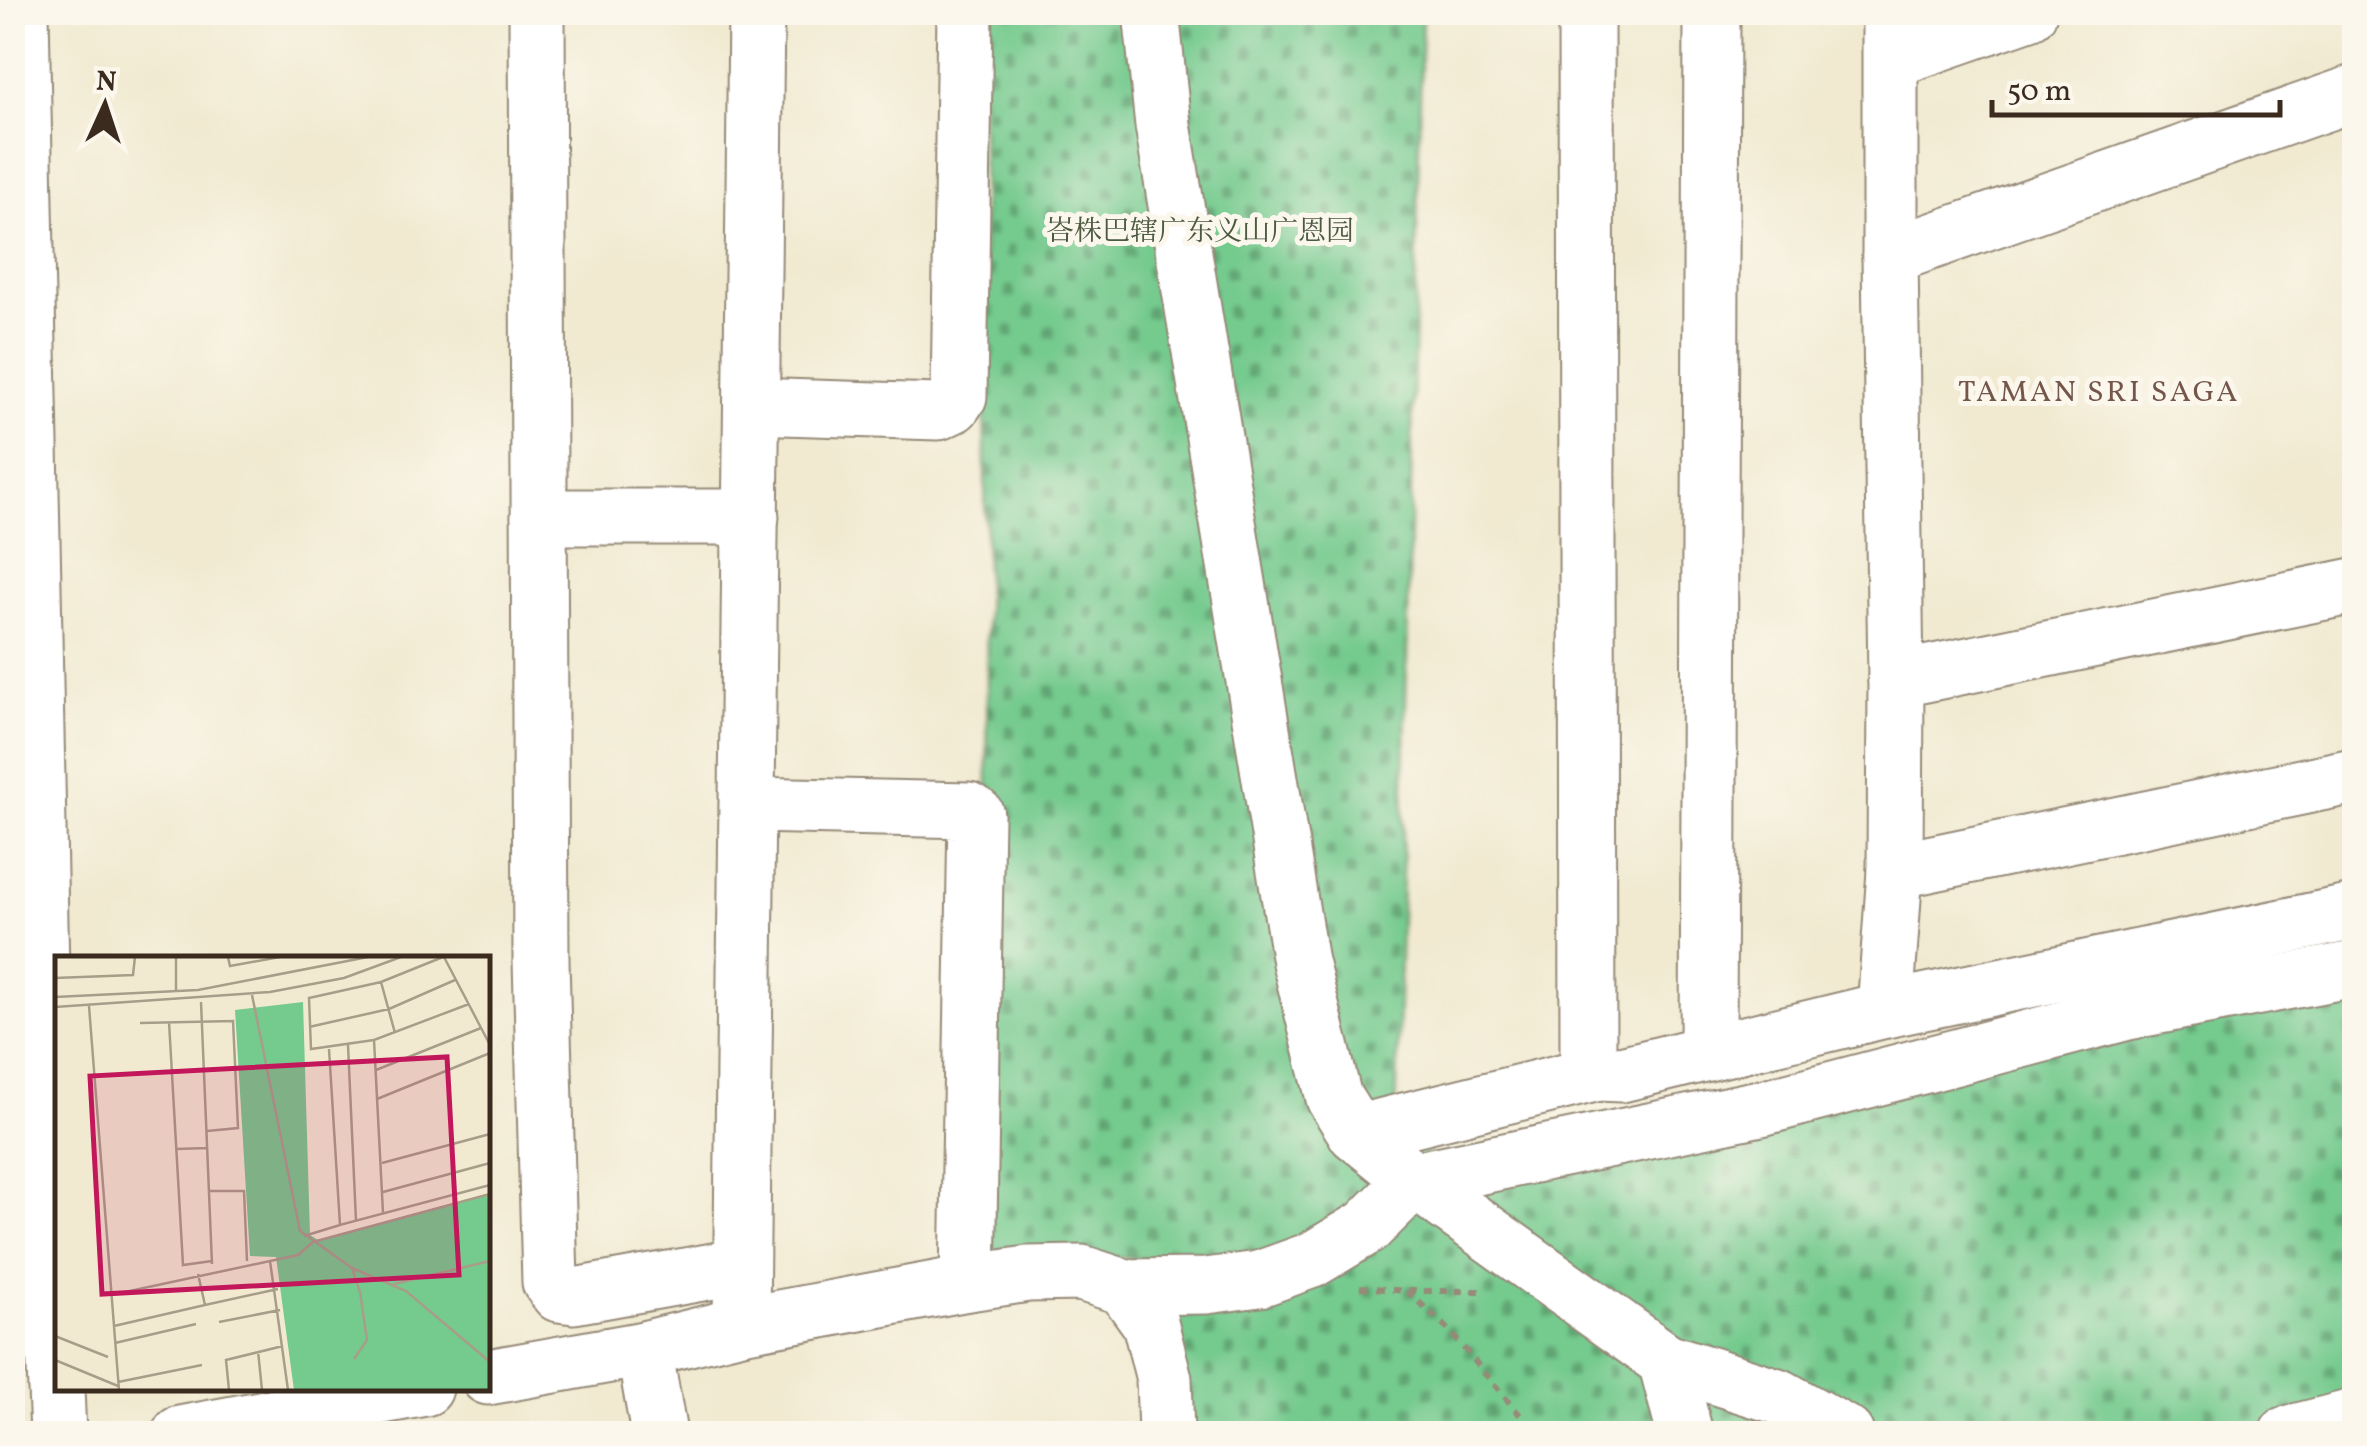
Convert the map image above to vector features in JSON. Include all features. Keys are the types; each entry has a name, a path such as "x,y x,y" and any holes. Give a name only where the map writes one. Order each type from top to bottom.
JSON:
{"street":[{"path":"21,12 44,1115 55,1366"},
{"path":"536,12 541,960 550,1282 559,1294 574,1296 741,1266"},
{"path":"741,1325 756,12"},
{"path":"752,406 938,412 953,405 959,396 965,12"},
{"path":"1151,12 1163,124 1300,962 1334,1098 1356,1133 1414,1180 1666,1361 1780,1397 1846,1434"},
{"path":"1586,12 1588,1062 1598,1072"},
{"path":"1708,1052 1712,12"},
{"path":"1885,1010 1895,870 1896,680 1890,36 2029,12"},
{"path":"1890,256 2354,93"},
{"path":"538,517 751,517"},
{"path":"1896,680 2354,586"},
{"path":"1895,870 2354,776"},
{"path":"748,804 969,810 976,815 968,1283"},
{"path":"1356,1133 1598,1072 1621,1074 1885,1010 2354,912"},
{"path":"490,1377 741,1325 1028,1274 1080,1272 1124,1287 1206,1286 1259,1279 1312,1260 1367,1227 1414,1180 1764,1107 2128,1012 2354,969"},
{"path":"1124,1287 1150,1323 1164,1379 1166,1434"},
{"path":"644,1348 659,1434"},
{"path":"1666,1361 1685,1434"},
{"path":"56,1391 58,1434"},
{"path":"180,1434 410,1391"},
{"path":"2287,1434 2354,1417"}],"path":[{"path":"1352,1286 1407,1291 1497,1291"},
{"path":"1407,1291 1446,1327 1536,1434"}],"green space":[{"name":"峇株巴辖广东义山广恩园","path":"981,13 1422,13 1396,1128 1445,1166 2354,969 2354,1433 1181,1433 1167,1261 992,1249"}],"building":[{"path":"1758,1417 1790,1434 1749,1434"}],"district":[{"name":"TAMAN SRI SAGA","path":"2099,391"}]}
